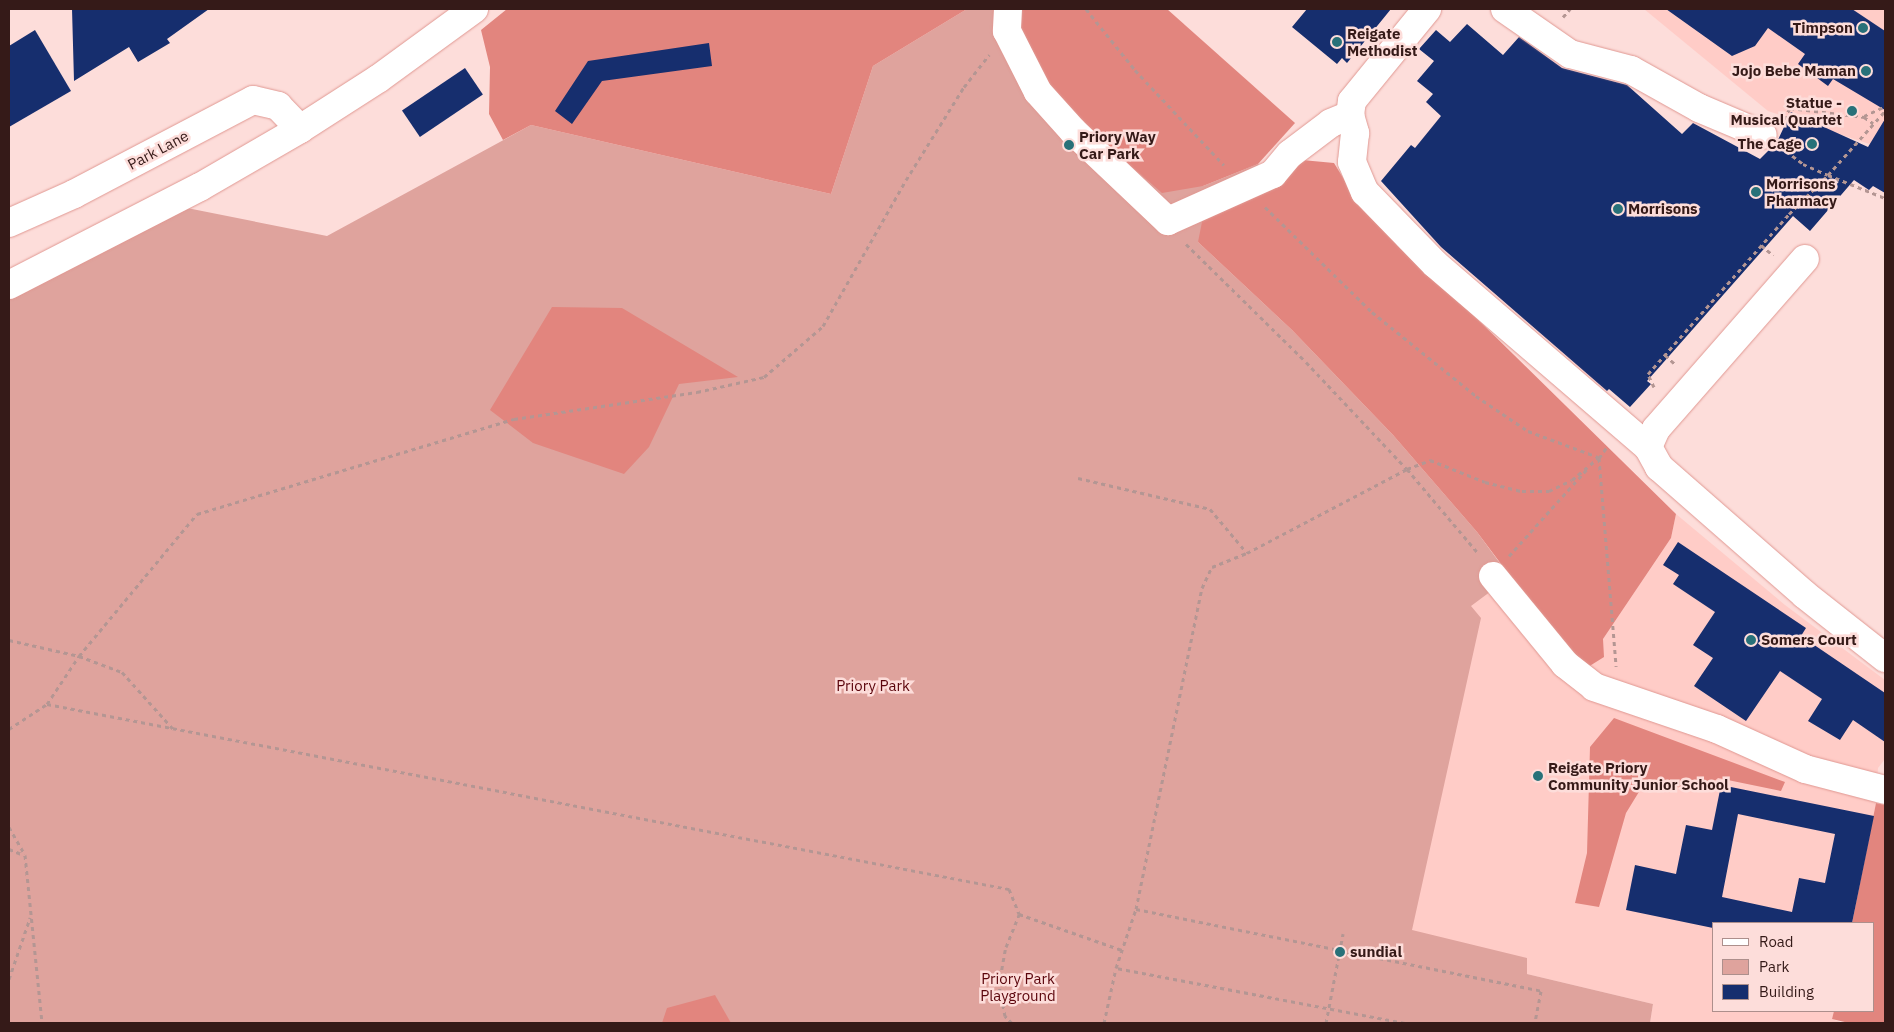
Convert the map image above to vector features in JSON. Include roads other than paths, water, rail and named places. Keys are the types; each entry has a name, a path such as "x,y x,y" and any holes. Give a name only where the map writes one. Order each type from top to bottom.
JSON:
{"street":[{"path":"1427,9 1352,101 1350,115 1355,133 1352,162 1365,192 1435,264 1648,447 1659,467 1805,595 1885,658"},
{"path":"1505,9 1570,54 1630,70 1699,108 1763,135"},
{"path":"9,285 200,187 300,129 378,79 465,12"},
{"path":"1008,20 1038,92 1073,131 1168,221 1273,174 1290,154 1331,123 1350,115"},
{"name":"Park Lane","path":"9,223 74,194 253,100 278,106 300,129"},
{"path":"1648,447 1656,429 1805,260"},
{"path":"1493,576 1565,664 1594,687 1621,698 1717,729 1805,769 1885,790"}],"place":[{"name":"Timpson","path":"1863,28"},
{"name":"Reigate Methodist","path":"1337,42"},
{"name":"Jojo Bebe Maman","path":"1866,71"},
{"name":"Statue - Musical Quartet","path":"1852,111"},
{"name":"The Cage","path":"1812,144"},
{"name":"Priory Way Car Park","path":"1069,145"},
{"name":"Morrisons Pharmacy","path":"1756,192"},
{"name":"Morrisons","path":"1618,209"},
{"name":"Somers Court","path":"1751,640"},
{"name":"Reigate Priory Community Junior School","path":"1538,776"},
{"name":"sundial","path":"1340,952"}],"park label":[{"name":"Priory Park","path":"873,686"},
{"name":"Priory Park Playground","path":"1018,986"}]}
